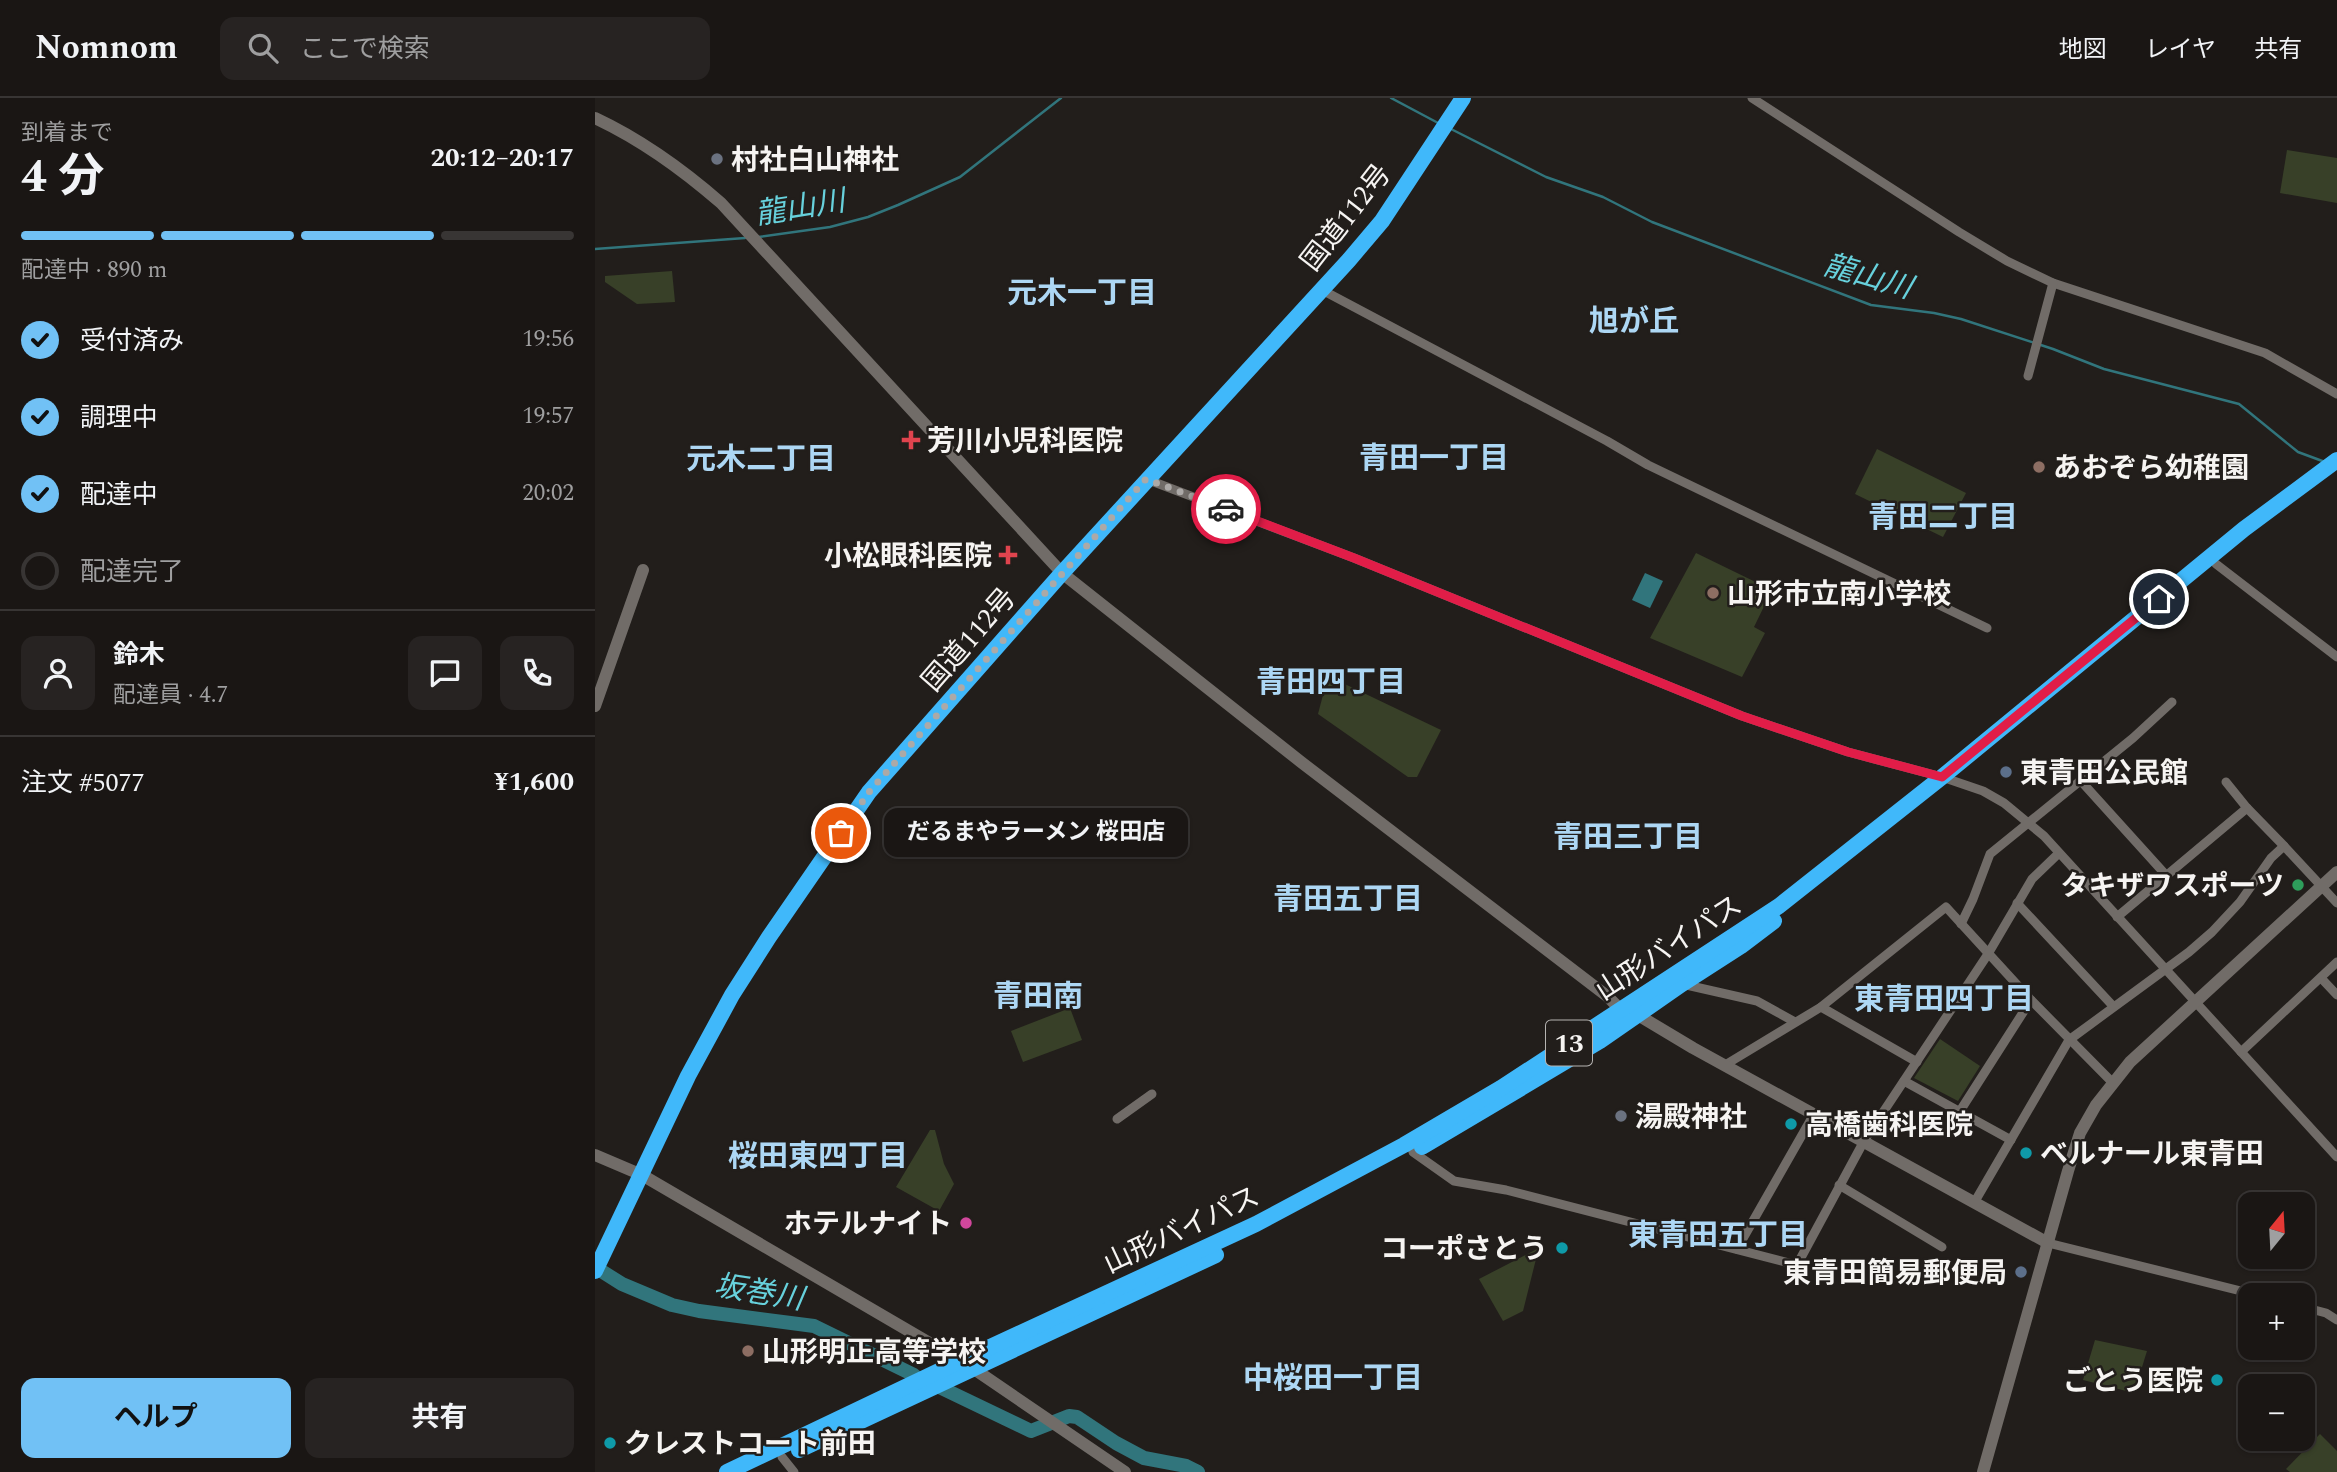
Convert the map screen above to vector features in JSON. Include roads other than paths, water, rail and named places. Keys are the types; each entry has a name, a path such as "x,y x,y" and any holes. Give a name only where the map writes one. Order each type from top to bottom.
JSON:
{"highway":[{"name":"国道112号","path":"595,1271 688,1076 732,995 869,792 1146,479 1322,290 1381,221 1463,98"},
{"name":"山形バイパス","path":"727,1472 763,1464 1255,1224 1347,1176 1501,1088 1779,906 1947,780 2329,474 2337,460"},
{"name":"山形バイパス","path":"967,1365 1250,1238 1413,1153 1546,1074 1638,1015 1741,946 1815,891 2244,529 2329,474"},
{"path":"717,1472 763,1464"}],"street":[{"path":"1752,98 2007,261 2053,283 2248,347 2309,376 2337,394"},
{"path":"595,118 667,159 686,172 721,204 1062,573 1301,762 1607,996 1620,1009 1638,1015 2048,1243 2238,1290"},
{"path":"2028,376 2053,283"},
{"path":"1322,290 1575,423 1658,470 1987,628"},
{"path":"1146,479 1354,558 1742,716 1848,752 1983,791 2030,822 2337,1157"},
{"path":"2216,564 2337,657"},
{"path":"595,706 643,570"},
{"path":"1961,924 1990,854 2133,738 2172,702"},
{"path":"2080,780 2165,874"},
{"path":"2226,782 2247,808 2337,903"},
{"path":"2117,917 2165,874 2247,808"},
{"path":"1974,1203 2069,1040 2212,932 2240,902 2271,858 2284,846"},
{"path":"1413,1153 1454,1181 1506,1190 1797,1265 1864,1141 1989,954 2032,879 2059,853"},
{"path":"1983,1472 2080,1133 2112,1082 2130,1062 2337,872"},
{"path":"2017,903 2113,1006"},
{"path":"1725,1065 1821,1007 1946,907 2031,1000 2112,1082"},
{"path":"2241,1052 2337,962"},
{"path":"2321,978 2337,995"},
{"path":"1682,984 1757,1000 1795,1022"},
{"path":"1960,1111 2031,1000"},
{"path":"1821,1007 1917,1062"},
{"path":"1904,1081 2011,1140"},
{"path":"1117,1119 1152,1094"},
{"path":"1738,1249 1814,1114"},
{"path":"595,1155 642,1175 967,1365 1125,1472"},
{"path":"1839,1185 1942,1247"},
{"path":"2315,1310 2337,1320"},
{"path":"763,1464 795,1472"}],"water":[{"path":"1645,573 1663,581 1650,608 1632,600"}],"waterway":[{"name":"龍山川","path":"759,237 830,227 868,217 960,177 1061,98"},
{"name":"龍山川","path":"1391,98 1440,124"},
{"name":"龍山川","path":"1449,128 1546,177 1603,197 1652,222 1871,305 1961,319 2104,369 2239,404 2298,452 2325,462"},
{"name":"龍山川","path":"595,249 745,238"},
{"name":"坂巻川","path":"595,1267 622,1284 672,1305 814,1326 914,1375"},
{"name":"坂巻川","path":"931,1383 1031,1431 1069,1416 1077,1417 1144,1458 1186,1466 1198,1472"}],"place":[{"name":"村社白山神社","path":"717,159"},
{"name":"芳川小児科医院","path":"911,440"},
{"name":"あおぞら幼稚園","path":"2039,467"},
{"name":"小松眼科医院","path":"1008,555"},
{"name":"山形市立南小学校","path":"1713,593"},
{"name":"東青田公民館","path":"2006,772"},
{"name":"だるまやラーメン 桜田店","path":"841,833"},
{"name":"タキザワスポーツ","path":"2298,885"},
{"name":"湯殿神社","path":"1621,1116"},
{"name":"高橋歯科医院","path":"1791,1124"},
{"name":"ベルナール東青田","path":"2026,1153"},
{"name":"ホテルナイト","path":"966,1223"},
{"name":"コーポさとう","path":"1562,1248"},
{"name":"東青田簡易郵便局","path":"2021,1272"},
{"name":"山形明正高等学校","path":"748,1351"},
{"name":"ごとう医院","path":"2217,1380"},
{"name":"クレストコート前田","path":"610,1443"}],"district":[{"name":"元木一丁目","path":"1082,293"},
{"name":"旭が丘","path":"1634,321"},
{"name":"青田一丁目","path":"1434,458"},
{"name":"元木二丁目","path":"761,459"},
{"name":"青田二丁目","path":"1943,517"},
{"name":"青田四丁目","path":"1331,682"},
{"name":"青田三丁目","path":"1628,837"},
{"name":"青田五丁目","path":"1348,899"},
{"name":"青田南","path":"1038,996"},
{"name":"東青田四丁目","path":"1944,999"},
{"name":"桜田東四丁目","path":"818,1156"},
{"name":"東青田五丁目","path":"1718,1235"},
{"name":"中桜田一丁目","path":"1333,1378"}]}
